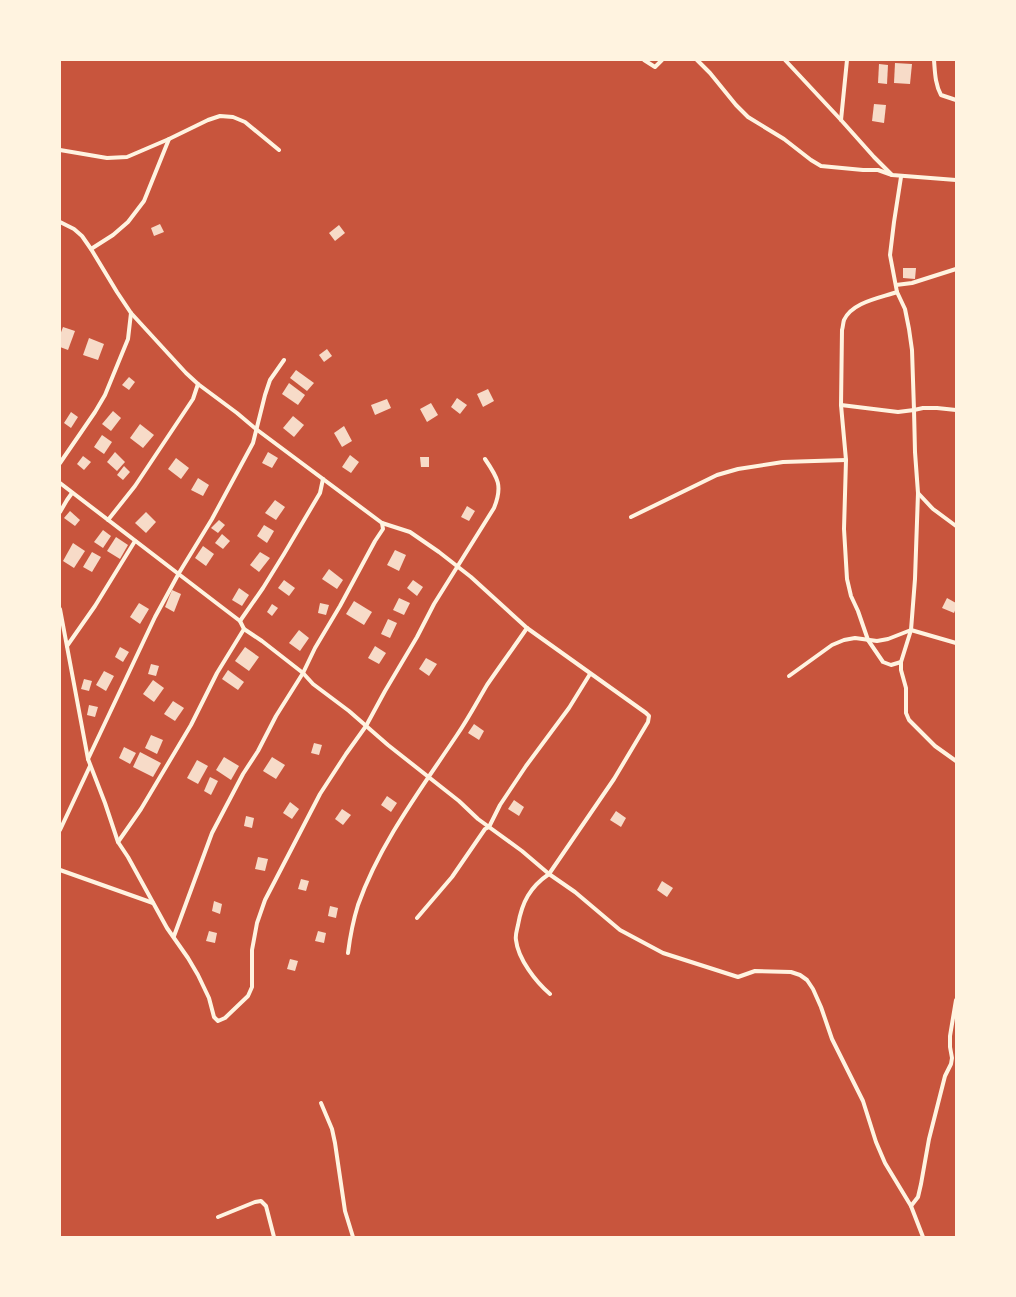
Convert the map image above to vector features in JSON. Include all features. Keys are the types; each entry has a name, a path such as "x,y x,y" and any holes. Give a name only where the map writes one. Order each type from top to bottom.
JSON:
{"street":[{"path":"644,60 655,68 662,60"},
{"path":"697,60 748,117 784,139 821,166 878,170 892,175 956,180"},
{"path":"785,60 892,175"},
{"path":"842,120 847,60"},
{"path":"934,60 937,89 941,95 956,100"},
{"path":"60,150 107,158 127,157 220,116 233,117 245,122 279,150"},
{"path":"91,249 113,235 128,222 144,201 169,139"},
{"path":"901,176 890,254 897,292 904,309 909,329 913,368 914,452 918,493 915,578 911,630 901,662 901,670 906,688 906,713 909,720 935,746 956,761"},
{"path":"60,222 74,229 82,236 116,292 131,313 198,384 382,523 410,532 458,566 527,628 649,716 648,722 618,773 549,874 538,882 528,895 522,907 515,938 517,947 522,959 532,975 550,994"},
{"path":"896,285 912,283 956,269"},
{"path":"897,292 857,306 844,320 842,330 841,405 846,460 844,529 846,579 868,640 883,662 891,666 901,662"},
{"path":"60,463 105,395 128,339 131,313"},
{"path":"88,759 145,638 179,573 212,519 253,443 270,380 284,360"},
{"path":"108,520 135,486 193,399 198,384"},
{"path":"841,405 898,412 923,408 956,410"},
{"path":"60,609 88,759 118,842 128,857 153,903 204,986 214,1017 218,1021 222,1020 237,1008 248,996 252,987 252,950 265,900 320,794 366,726 417,637 434,604 494,508 499,495 499,485 486,459"},
{"path":"631,517 717,475 738,469 783,462 846,460"},
{"path":"240,621 263,588 320,493 323,479"},
{"path":"60,483 240,621 244,629 303,673 313,684 348,711 478,819 522,851 549,874 575,892 620,930 663,953 738,977 755,971 791,972 800,975 807,980 821,1007 832,1039 863,1101 876,1142 885,1163 911,1206 923,1237"},
{"path":"60,512 72,493"},
{"path":"918,493 933,509 956,526"},
{"path":"174,936 212,834 243,774 258,751 276,716 303,673 315,648 327,630 354,578 383,529 382,523"},
{"path":"67,646 95,606 135,541"},
{"path":"348,953 352,928 358,906 368,881 391,836 527,628"},
{"path":"118,842 141,809 191,725 220,667 244,629"},
{"path":"789,676 832,644 844,640 855,638 877,641 888,639 911,630 956,643"},
{"path":"417,918 452,877 485,829 489,827 500,805 590,674"},
{"path":"60,830 90,766"},
{"path":"60,870 153,903"},
{"path":"911,1206 918,1198 920,1191 929,1139 945,1076 951,1064 952,1058 950,1036 956,1000"},
{"path":"321,1103 336,1143 345,1211 353,1237"},
{"path":"218,1217 261,1201 266,1206 274,1237"}],"building":[{"path":"895,63 912,64 910,84 894,83"},
{"path":"879,64 888,65 887,84 878,83"},
{"path":"874,104 886,105 884,123 872,121"},
{"path":"160,224 164,232 154,236 151,228"},
{"path":"339,225 345,233 335,241 329,233"},
{"path":"903,268 916,268 915,279 903,278"},
{"path":"63,327 75,331 68,350 60,347 60,335"},
{"path":"89,338 104,344 98,360 83,355"},
{"path":"327,349 332,356 324,362 319,355"},
{"path":"296,370 314,383 307,391 290,378"},
{"path":"129,377 135,382 129,390 122,385"},
{"path":"289,383 305,395 298,405 282,394"},
{"path":"488,389 494,401 483,407 477,394"},
{"path":"457,398 467,405 460,414 451,407"},
{"path":"387,399 391,408 375,415 371,405"},
{"path":"431,403 438,415 427,422 420,409"},
{"path":"113,411 121,418 111,431 102,424"},
{"path":"71,412 78,417 71,428 64,423"},
{"path":"293,416 304,425 294,437 283,428"},
{"path":"140,424 154,435 143,448 130,438"},
{"path":"344,426 352,441 342,447 334,433"},
{"path":"102,435 112,442 104,454 94,447"},
{"path":"115,452 125,462 117,471 107,462"},
{"path":"268,452 278,458 272,468 262,463"},
{"path":"350,455 359,462 351,473 342,467"},
{"path":"83,456 91,462 84,470 77,464"},
{"path":"420,457 429,457 429,467 421,467"},
{"path":"176,458 189,468 181,479 168,469"},
{"path":"124,466 130,472 123,480 117,475"},
{"path":"198,478 209,485 203,496 191,490"},
{"path":"275,500 285,507 276,520 265,513"},
{"path":"467,506 475,511 469,521 461,517"},
{"path":"70,511 80,520 75,526 64,518"},
{"path":"146,512 156,522 146,533 135,523"},
{"path":"219,520 225,525 218,533 211,528"},
{"path":"264,525 274,531 267,543 257,536"},
{"path":"103,530 111,536 103,548 94,542"},
{"path":"222,534 230,541 223,549 215,543"},
{"path":"116,537 128,545 120,559 107,551"},
{"path":"73,543 85,551 74,568 63,561"},
{"path":"203,546 214,554 206,566 195,558"},
{"path":"395,550 406,555 399,571 387,565"},
{"path":"92,552 101,557 92,572 83,567"},
{"path":"260,552 270,558 259,572 250,565"},
{"path":"329,569 343,580 337,589 322,579"},
{"path":"284,580 295,588 289,596 278,588"},
{"path":"413,580 423,587 417,596 407,588"},
{"path":"239,588 249,595 242,606 232,600"},
{"path":"172,590 181,594 174,612 165,607"},
{"path":"399,598 410,603 404,615 393,610"},
{"path":"947,598 956,603 954,613 942,608"},
{"path":"354,601 372,612 364,625 346,614"},
{"path":"139,603 149,609 140,624 130,617"},
{"path":"320,603 329,605 326,615 318,613"},
{"path":"272,604 278,608 272,616 267,612"},
{"path":"388,619 397,623 390,638 381,634"},
{"path":"299,630 309,638 300,651 289,643"},
{"path":"375,646 386,653 379,664 368,658"},
{"path":"120,647 129,652 123,662 115,657"},
{"path":"245,647 259,657 249,671 235,661"},
{"path":"426,658 437,664 429,676 419,669"},
{"path":"151,664 159,666 156,676 148,674"},
{"path":"228,670 244,682 238,690 222,679"},
{"path":"104,671 114,676 106,691 96,685"},
{"path":"84,679 92,681 89,691 81,689"},
{"path":"153,680 164,688 154,702 143,694"},
{"path":"173,701 184,708 175,721 164,714"},
{"path":"89,705 98,707 95,717 87,715"},
{"path":"474,724 484,731 479,740 468,733"},
{"path":"151,735 163,740 157,754 145,748"},
{"path":"314,743 322,745 319,755 311,753"},
{"path":"124,747 136,753 130,764 119,758"},
{"path":"140,752 161,763 153,777 133,767"},
{"path":"224,757 239,766 231,780 216,770"},
{"path":"272,757 285,765 276,779 263,771"},
{"path":"197,760 208,766 198,784 187,778"},
{"path":"210,777 218,781 211,795 204,791"},
{"path":"387,796 397,803 391,812 381,805"},
{"path":"514,800 524,807 519,816 508,809"},
{"path":"290,802 299,809 292,819 283,813"},
{"path":"342,809 351,815 343,825 335,819"},
{"path":"616,811 626,818 621,827 610,820"},
{"path":"246,816 254,818 252,828 244,826"},
{"path":"258,857 268,859 265,871 255,869"},
{"path":"301,879 309,881 306,891 298,889"},
{"path":"662,881 673,888 667,897 657,890"},
{"path":"214,901 222,904 220,914 212,911"},
{"path":"330,906 338,908 336,918 328,916"},
{"path":"209,931 217,933 215,943 206,941"},
{"path":"318,931 326,933 324,943 315,941"},
{"path":"290,959 298,961 295,971 287,969"}]}
